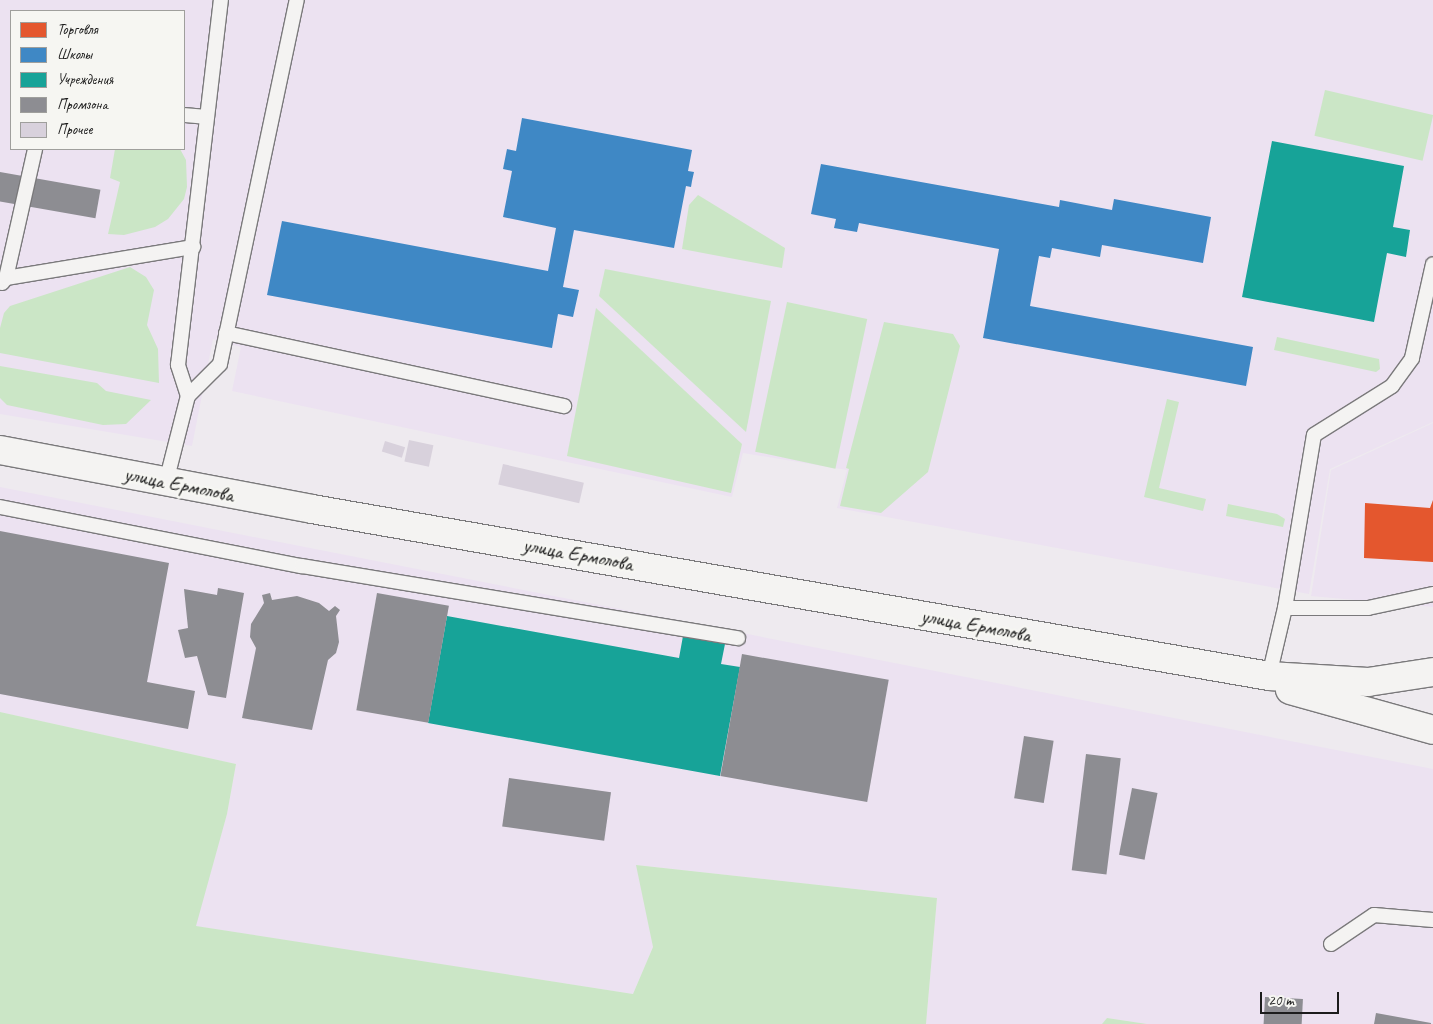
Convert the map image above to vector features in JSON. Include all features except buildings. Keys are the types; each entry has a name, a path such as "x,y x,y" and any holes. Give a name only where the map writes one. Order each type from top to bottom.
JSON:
{"main road":[{"name":"улица Ермолова","path":"0,450 166,482 1269,676 1368,682 1433,672"},
{"name":"улица Ермолова","path":"1155,657 1349,704 1433,730"}],"lane":[{"path":"188,396 178,366 221,0"},
{"path":"166,482 188,396 220,364 297,0"},
{"path":"185,115 206,118"},
{"path":"35,150 3,282 193,247"},
{"path":"1269,676 1285,608 1314,435 1392,386 1412,358 1433,264"},
{"path":"226,333 564,406"},
{"path":"0,507 302,566 738,638"},
{"path":"1285,608 1368,608 1433,594"},
{"path":"1331,944 1374,915 1433,920"}],"shaded area":[{"path":"0,0 1433,0 1433,422 1330,469 1309,594 837,508 847,470 743,453 732,497 232,391 241,347 213,339 192,446 0,414"},
{"path":"1433,423 1433,607 1311,596 1331,470"},
{"path":"0,487 1433,769 1433,1024 1147,1024 1107,1018 1102,1024 926,1024 937,898 637,865 653,947 633,994 195,926 227,814 236,764 0,712"}],"green space":[{"path":"1325,90 1433,115 1423,161 1314,136"},
{"path":"115,150 181,150 186,160 187,187 184,199 168,219 155,227 124,235 108,234 120,182 110,178"},
{"path":"698,195 785,248 782,268 682,249 689,205"},
{"path":"130,267 146,277 154,290 147,325 158,349 159,383 0,353 0,328 4,313 10,306"},
{"path":"605,269 771,301 746,432 599,296"},
{"path":"787,302 867,319 835,469 755,452"},
{"path":"596,308 742,444 731,493 567,456"},
{"path":"884,322 953,334 960,346 928,472 881,513 840,506 849,469 846,468"},
{"path":"1277,337 1379,359 1380,369 1376,372 1274,350"},
{"path":"0,366 97,383 106,391 151,400 126,424 103,425 7,405 0,398"},
{"path":"1167,399 1179,402 1159,488 1206,499 1203,511 1144,497"},
{"path":"1228,504 1277,514 1285,519 1283,527 1226,516"},
{"path":"0,712 236,764 227,814 196,926 633,994 653,947 636,865 937,898 926,1024 0,1024"},
{"path":"1107,1018 1147,1024 1102,1024"}]}
